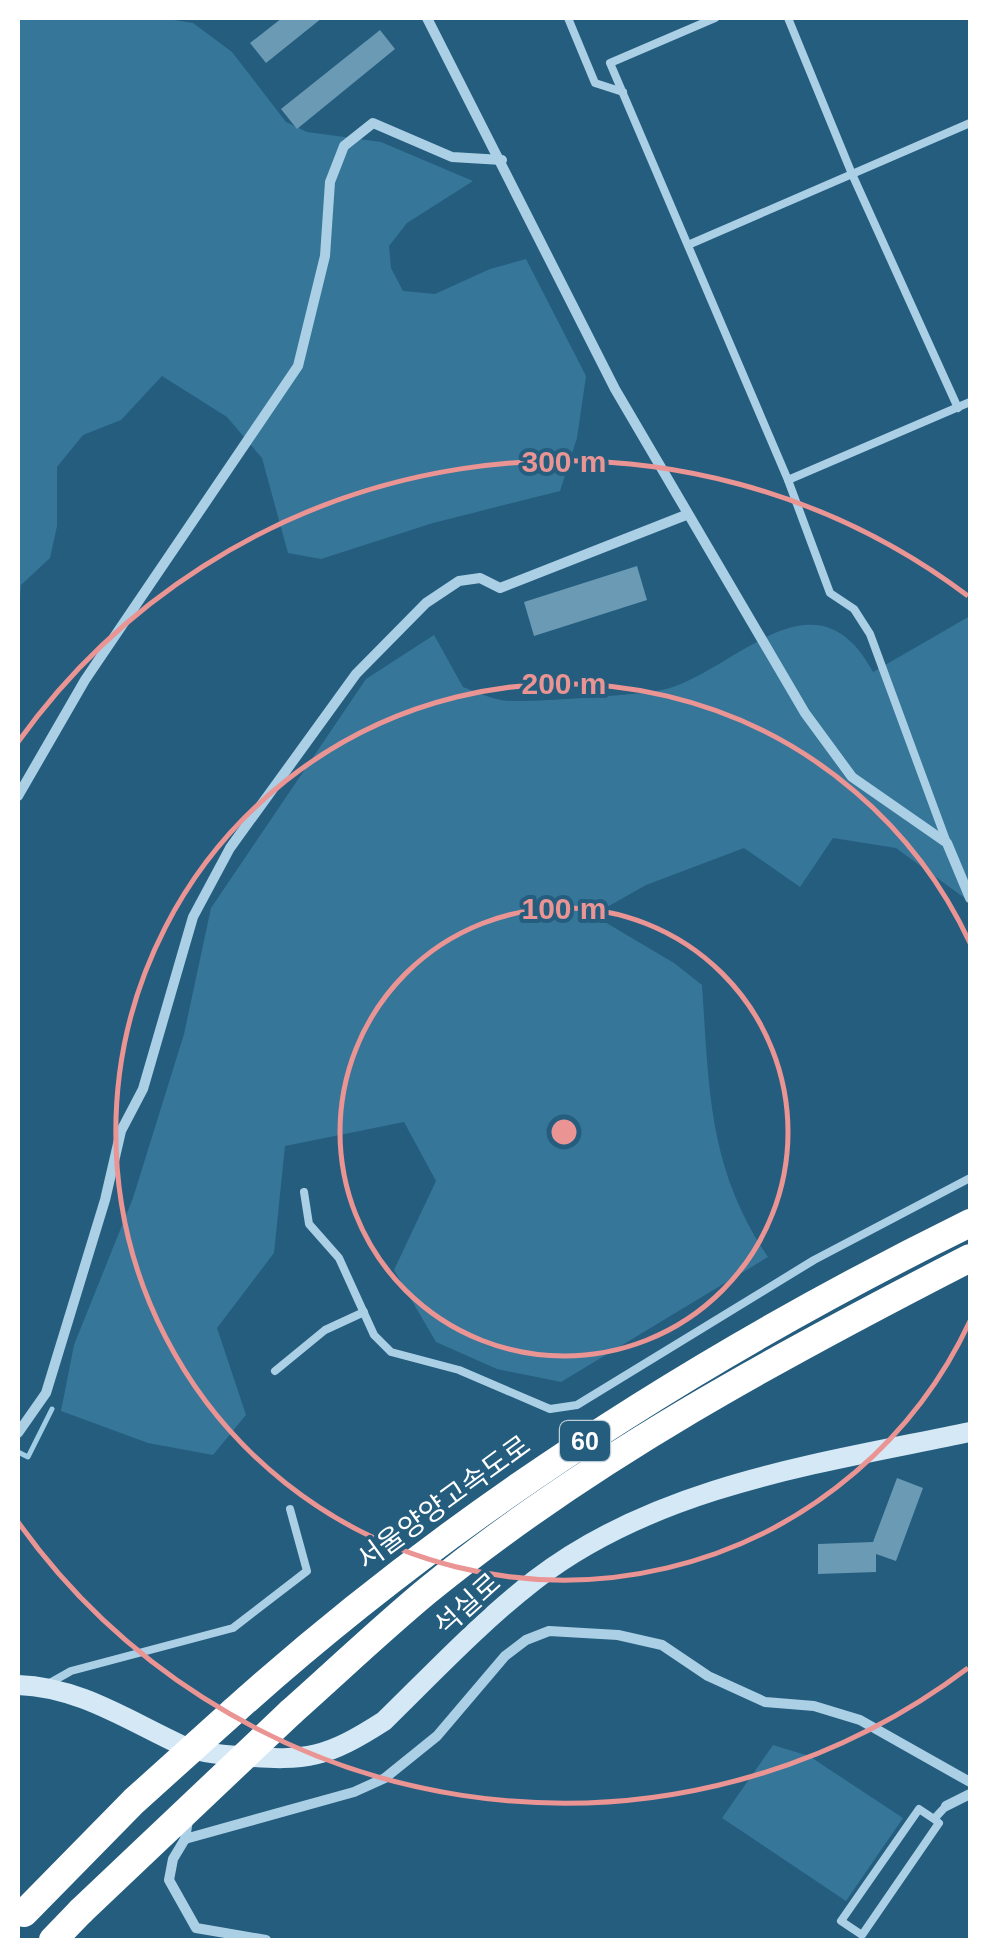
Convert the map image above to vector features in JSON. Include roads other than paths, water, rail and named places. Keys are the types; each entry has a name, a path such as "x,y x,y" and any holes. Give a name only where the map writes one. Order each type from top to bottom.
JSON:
{"highway":[{"name":"서울양양고속도로","path":"20,1917 134,1802 319,1634 481,1510 683,1377 828,1293 970,1223"},
{"name":"60","path":"53,1940 291,1712 429,1590 554,1500 684,1414 843,1323 970,1258"}],"main road":[{"name":"석실로","path":"18,1685 44,1686 104,1705 186,1747 294,1761 358,1738 384,1721 536,1579 656,1512 714,1490 970,1432"}],"street":[{"path":"428,18 615,389 805,713 852,777 947,843 970,898"},
{"path":"18,796 96,663 298,366 325,256 330,182 344,146 373,123 452,158 502,160"},
{"path":"18,1433 46,1393 121,1131 143,1090 193,917 230,848 345,690 426,603 459,581 480,578 500,588 686,515"},
{"path":"185,1840 354,1792 385,1778 438,1736 504,1656 526,1640 550,1632 618,1635 662,1645 708,1676 764,1702 814,1706 860,1720 970,1782"},
{"path":"218,1754 218,1768 191,1801 185,1840 173,1859 170,1880 196,1928 266,1940"},
{"path":"946,1806 970,1794"}],"lane":[{"path":"568,18 596,84 623,92"},
{"path":"715,18 610,63 788,480 830,593 854,609 870,634 947,843"},
{"path":"788,18 852,174 958,408"},
{"path":"688,245 970,124"},
{"path":"788,480 970,402"},
{"path":"304,1192 308,1224 339,1258 374,1335 392,1352 460,1370 550,1410 576,1405 814,1260 970,1178"},
{"path":"275,1371 325,1330 364,1312"},
{"path":"44,1686 71,1671 234,1628 306,1571 290,1509"},
{"path":"934,1819 946,1806"},
{"path":"919,1810 934,1819 940,1823 862,1935 841,1920 919,1810"}],"waterway":[{"path":"18,1452 28,1457 52,1409"}]}
